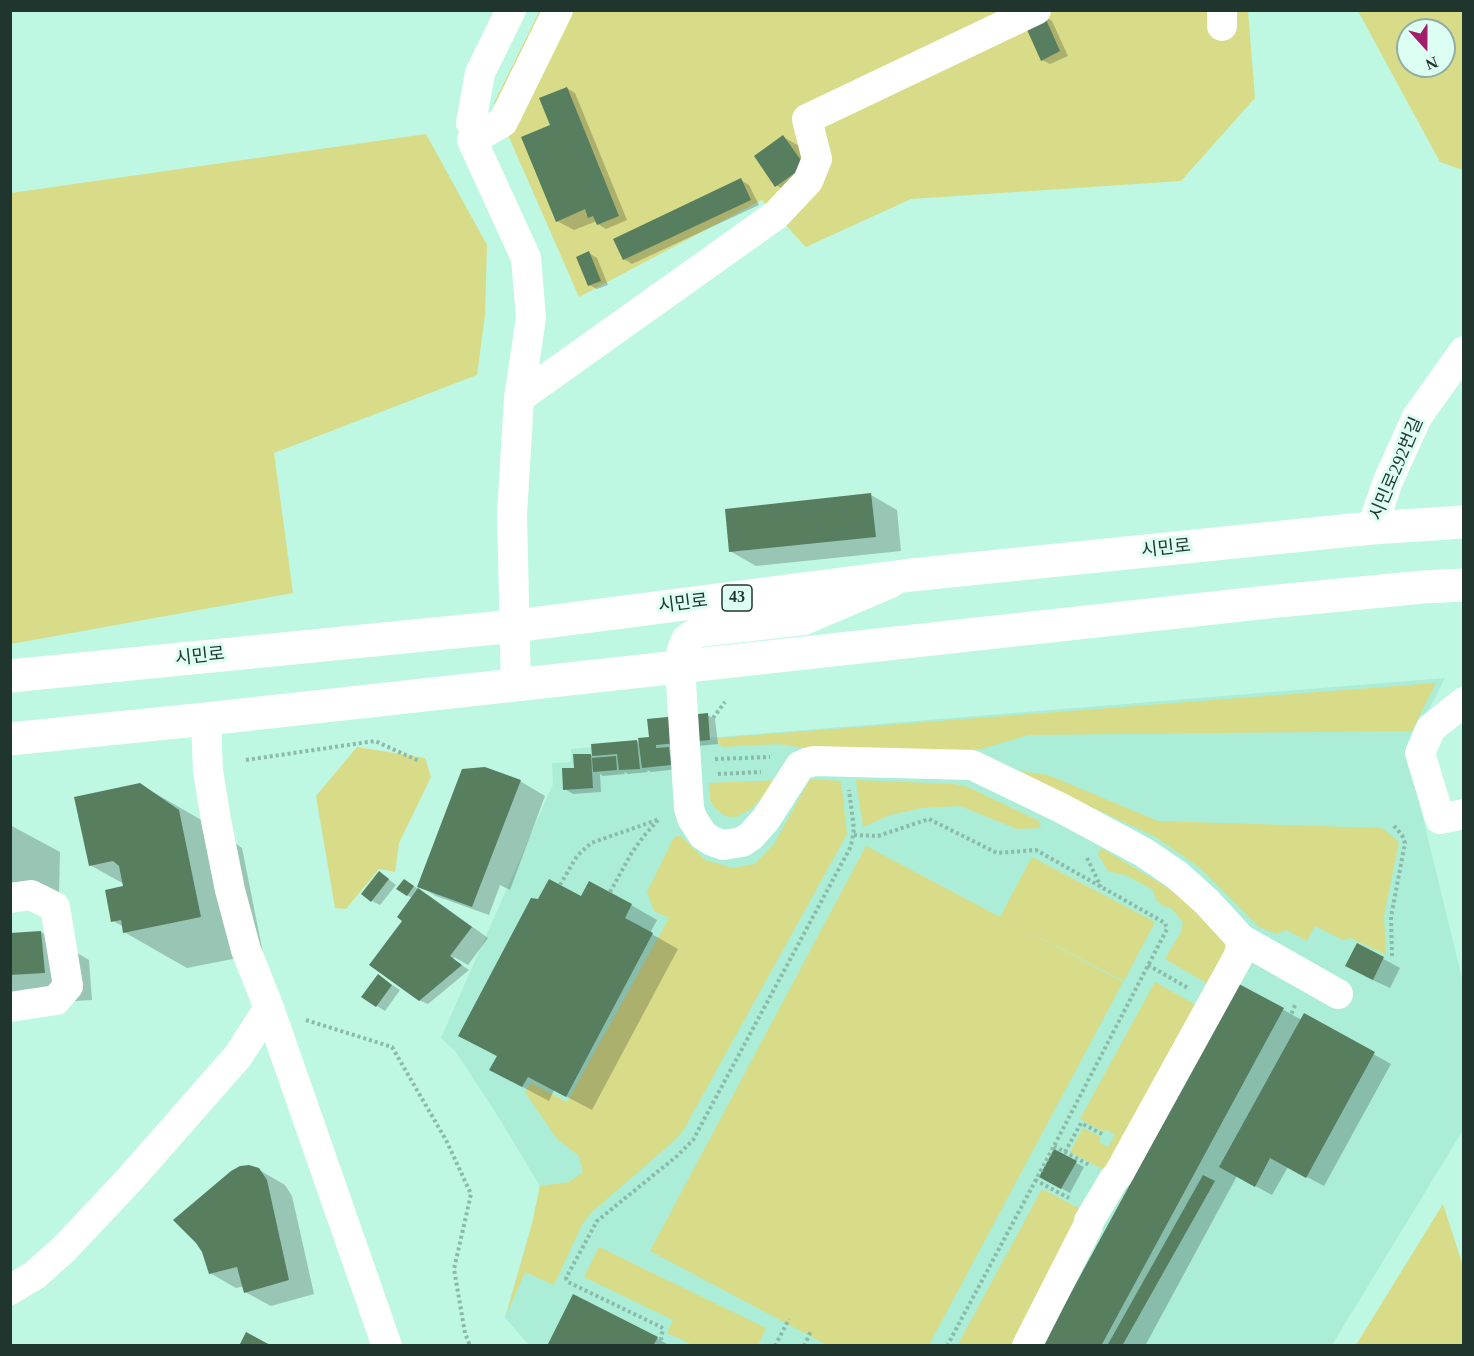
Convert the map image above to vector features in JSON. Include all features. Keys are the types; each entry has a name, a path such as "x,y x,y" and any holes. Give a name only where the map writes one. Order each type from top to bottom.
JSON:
{"main road":[{"name":"시민로","path":"10,676 515,626 911,575 1372,528 1464,522"},
{"path":"10,739 680,668 1268,602 1464,585"}],"street":[{"path":"471,123 480,73 512,10"},
{"path":"516,685 512,514 519,398 531,318 526,258 471,140 503,122 558,10"},
{"path":"519,398 776,215 808,181 816,159 807,119 1036,10"},
{"name":"시민로292번길","path":"1372,528 1388,481 1417,417 1464,351"},
{"path":"911,575 804,620 699,632 686,640 682,650 680,668 689,808 692,818 703,835 712,841 723,845 734,844 751,836 766,819 800,766 807,763 814,761 972,765 1005,757"},
{"path":"1464,702 1431,728 1420,753 1440,819 1464,814"},
{"path":"206,719 208,771 216,820 230,890 246,950 387,1346"},
{"path":"972,765 1143,852 1177,875 1207,902 1240,939 1338,994"},
{"path":"10,898 31,895 56,907 69,986 56,1000 10,1007"},
{"path":"1027,1346 1089,1221 1118,1175 1237,959 1240,952 1240,939"},
{"path":"10,1290 35,1275 64,1249 130,1179 238,1056 268,1008"}],"path":[{"path":"246,760 375,741 418,761"},
{"path":"710,759 777,756"},
{"path":"711,774 766,772"},
{"path":"663,1346 661,1327 568,1282 566,1278 597,1221 677,1156 693,1140 850,848 854,836 848,780"},
{"path":"561,885 577,856 591,843 689,808"},
{"path":"610,892 631,854 659,819"},
{"path":"854,836 878,836 929,819 997,853 1036,850 1165,923 1167,929 947,1346"},
{"path":"1392,956 1391,916 1405,843 1394,826"},
{"path":"1148,965 1195,992"},
{"path":"1218,1151 1290,1017 1304,975"},
{"path":"268,1008 392,1047 446,1140 471,1194 454,1269 465,1333 470,1346"},
{"path":"1065,1152 1081,1123 1102,1134"},
{"path":"1054,1146 1090,1166"},
{"path":"1035,1180 1077,1202"},
{"path":"775,1346 789,1319"},
{"path":"804,1346 811,1331"}],"shaded area":[{"path":"540,10 1248,11 1255,98 1181,181 911,199 806,247 762,200 579,297 494,103"},
{"path":"1358,11 1463,11 1463,170 1440,162"},
{"path":"426,134 487,245 485,315 477,375 274,453 293,593 11,644 11,193"},
{"path":"1445,678 1407,752 1463,983 1463,1130 1332,1345 529,1345 505,1318 532,1224 540,1186 456,1052 441,1038 553,784 552,763 571,762 571,749"},
{"path":"1436,683 1412,731 1029,735 981,749 811,749 778,744 723,747 718,743 717,738"},
{"path":"357,747 425,758 431,777 399,843 395,872 379,869 346,909 335,908 316,796"},
{"path":"1011,770 1048,775 1158,821 1382,828 1399,842 1384,916 1386,955 1351,938 1343,940 1315,926 1307,941 1286,930 1277,934 1259,927 1199,867 1154,836"},
{"path":"810,779 841,781 847,834 683,1131 591,1213 582,1225 554,1285 525,1272 505,1318 532,1224 540,1186 569,1182 583,1172 579,1156 557,1139 525,1092 531,1083 567,1102 669,918 654,911 647,892 674,837 681,836 705,860 733,868 755,864 774,844"},
{"path":"778,780 751,809 736,817 725,816 715,808 710,800 709,783"},
{"path":"856,780 954,784 968,787 1039,821 1041,828 1017,829 960,806 923,808 890,815 863,827"},
{"path":"866,846 1123,982 929,1345 827,1345 650,1251"},
{"path":"1101,848 1165,886 1196,909 1226,945 1229,951 1213,987 1165,959 1181,932 1183,922 1171,908 1163,906 1156,900 1153,890 1128,876 1108,871 1098,854"},
{"path":"1032,857 1155,922 1124,981 1000,917"},
{"path":"1155,982 1203,1009 1112,1174 1070,1152 1083,1128 1101,1137 1099,1142 1108,1147 1115,1135 1106,1129 1104,1132 1080,1119"},
{"path":"1042,1189 1086,1212 1014,1345 957,1346"},
{"path":"1443,1204 1463,1266 1463,1345 1356,1345"},
{"path":"599,1247 766,1328 758,1345 693,1345 667,1333 673,1320 584,1277"}],"building":[{"path":"1044,15 1060,51 1041,61 1024,23"},
{"path":"567,87 619,216 597,225 593,216 588,218 585,209 556,222 521,137 550,125 539,98"},
{"path":"783,135 805,166 775,187 754,156"},
{"path":"741,178 751,200 623,260 613,239"},
{"path":"589,251 601,281 588,286 576,257"},
{"path":"871,493 876,537 729,552 725,509"},
{"path":"708,713 710,740 656,745 656,748 669,747 671,765 642,768 638,738 649,737 647,719"},
{"path":"637,740 640,769 619,770 617,754 592,756 591,744"},
{"path":"573,754 591,754 593,788 563,790 562,768 574,768"},
{"path":"616,756 617,770 593,772 592,758"},
{"path":"485,767 521,780 472,907 417,887 462,769"},
{"path":"140,783 179,810 201,917 123,933 121,920 111,922 105,890 123,886 119,866 113,861 89,866 74,797"},
{"path":"379,871 389,879 371,902 361,894"},
{"path":"404,879 414,886 407,896 396,889"},
{"path":"549,879 581,896 589,881 632,904 625,918 653,933 566,1097 528,1077 522,1087 489,1070 497,1056 458,1036 531,898 538,899"},
{"path":"418,888 472,927 450,956 462,965 419,1001 369,965 402,921 397,917"},
{"path":"41,931 45,973 10,975 10,933"},
{"path":"1357,943 1384,957 1373,980 1345,966"},
{"path":"378,974 392,985 376,1007 361,997"},
{"path":"1239,984 1284,1008 1101,1346 1042,1346"},
{"path":"1304,1013 1375,1052 1306,1178 1270,1158 1255,1187 1219,1167"},
{"path":"1054,1149 1077,1161 1061,1189 1039,1177"},
{"path":"249,1165 259,1168 267,1180 289,1280 244,1293 237,1267 209,1274 202,1252 196,1243 173,1220 231,1171 240,1166"},
{"path":"1203,1175 1215,1181 1122,1346 1107,1346"},
{"path":"573,1294 658,1337 653,1346 547,1346"},
{"path":"246,1332 272,1346 239,1346"}]}
